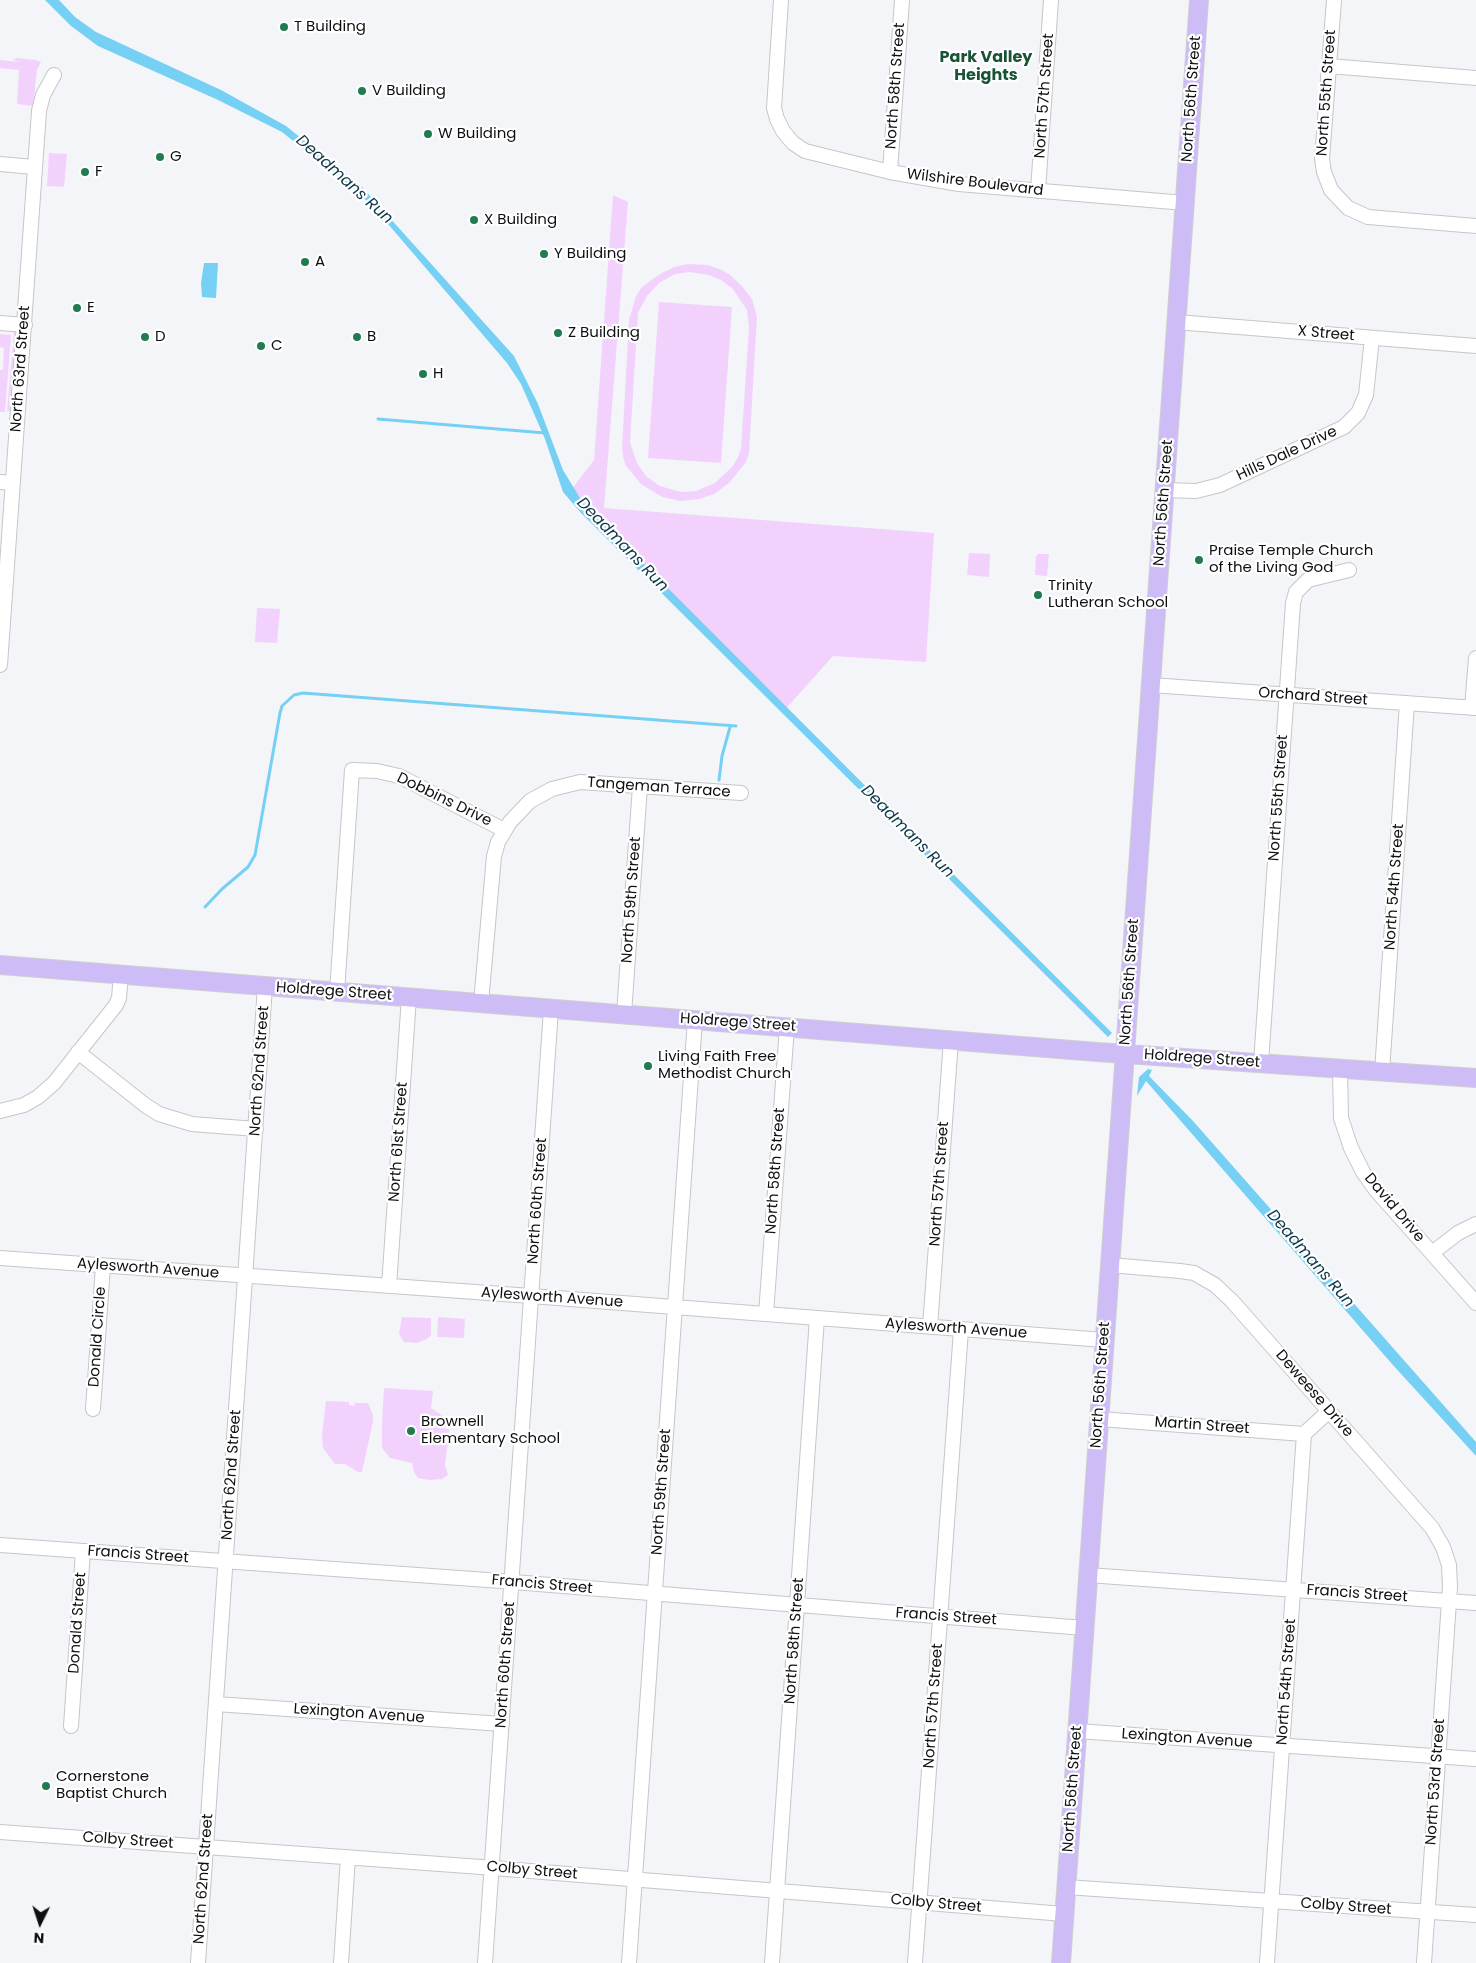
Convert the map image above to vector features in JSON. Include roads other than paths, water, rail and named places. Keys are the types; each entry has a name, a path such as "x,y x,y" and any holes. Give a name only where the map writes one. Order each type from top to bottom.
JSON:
{"main road":[{"name":"North 56th Street","path":"1060,1963 1200,0"},
{"name":"Holdrege Street","path":"0,965 1125,1054 1476,1078"}],"street":[{"name":"Wilshire Boulevard","path":"780,0 774,97 775,114 779,124 793,143 805,151 890,172 960,184 1185,203"},
{"name":"North 58th Street","path":"890,172 902,0"},
{"name":"North 57th Street","path":"1038,192 1051,0"},
{"name":"North 55th Street","path":"1334,0 1322,158 1324,172 1331,190 1348,208 1361,215 1375,218 1476,226"},
{"path":"1329,66 1476,78"},
{"name":"North 63rd Street","path":"0,665 7,482 25,325 39,111 44,95 54,75"},
{"path":"0,164 34,167"},
{"name":"X Street","path":"1176,322 1476,346"},
{"path":"0,323 25,325"},
{"name":"Hills Dale Drive","path":"1164,490 1196,491 1220,486 1344,427 1358,412 1366,395 1372,338"},
{"name":"North 55th Street","path":"1261,1063 1292,603 1296,592 1304,583 1315,577 1349,570"},
{"path":"1474,708 1476,658"},
{"name":"Orchard Street","path":"1151,685 1474,708"},
{"name":"North 54th Street","path":"1382,1072 1407,703"},
{"name":"Dobbins Drive","path":"336,992 352,770 377,771 399,776 504,830"},
{"name":"Tangeman Terrace","path":"504,830 519,810 530,801 559,786 589,782 741,793"},
{"name":"North 59th Street","path":"624,1014 640,786"},
{"path":"482,1003 491,871 496,849 504,830"},
{"path":"0,1111 14,1108 38,1097 54,1084 118,1002 122,974"},
{"name":"North 62nd Street","path":"198,1963 265,986"},
{"name":"North 61st Street","path":"389,1286 409,998"},
{"name":"North 60th Street","path":"485,1963 551,1008"},
{"name":"North 59th Street","path":"628,1963 695,1020"},
{"name":"North 58th Street","path":"766,1314 787,1027"},
{"name":"North 57th Street","path":"930,1327 951,1040"},
{"path":"78,1052 145,1105 160,1114 192,1124 256,1128"},
{"name":"David Drive","path":"1340,1069 1341,1118 1355,1158 1375,1189 1476,1303"},
{"path":"1432,1253 1458,1233 1476,1224"},
{"name":"Aylesworth Avenue","path":"0,1258 1104,1340"},
{"name":"Donald Circle","path":"93,1408 103,1266"},
{"name":"Deweese Drive","path":"1110,1266 1194,1273 1216,1285 1436,1534 1449,1565 1449,1601"},
{"name":"North 58th Street","path":"772,1963 817,1318"},
{"name":"North 57th Street","path":"916,1963 960,1330"},
{"path":"1304,1434 1328,1411"},
{"name":"Martin Street","path":"1099,1419 1304,1434"},
{"name":"North 54th Street","path":"1267,1963 1304,1434"},
{"name":"Francis Street","path":"0,1545 511,1582 1084,1628"},
{"name":"Donald Street","path":"71,1726 82,1552"},
{"name":"Francis Street","path":"1088,1575 1476,1603"},
{"name":"North 53rd Street","path":"1424,1963 1449,1601"},
{"name":"Lexington Avenue","path":"216,1704 502,1724"},
{"name":"Lexington Avenue","path":"1077,1731 1476,1759"},
{"name":"Colby Street","path":"0,1832 492,1868 1064,1914"},
{"path":"341,1963 348,1857"},
{"name":"Colby Street","path":"1066,1887 1476,1915"}],"water":[{"name":"Deadmans Run","path":"45,0 59,0 75,17 96,32 221,90 286,126 362,187 514,356 538,404 563,470 583,503 1112,1033 1108,1037 581,513 563,492 545,439 521,384 507,363 362,196 282,132 218,100 98,46 71,26"},
{"path":"204,263 218,263 216,298 202,297 201,283"},
{"name":"Deadmans Run","path":"1148,1069 1152,1070 1149,1076 1193,1121 1476,1442 1476,1456 1392,1364 1146,1081 1137,1096 1139,1077"}],"waterway":[{"path":"378,419 545,433"},
{"path":"205,907 222,889 248,867 255,855 280,713 282,706 294,695 303,693 736,726"},
{"path":"719,780 722,756 730,727"}],"place":[{"name":"T Building","path":"284,27"},
{"name":"V Building","path":"362,91"},
{"name":"W Building","path":"428,134"},
{"name":"G","path":"160,157"},
{"name":"F","path":"85,172"},
{"name":"X Building","path":"474,220"},
{"name":"Y Building","path":"544,254"},
{"name":"A","path":"305,262"},
{"name":"E","path":"77,308"},
{"name":"Z Building","path":"558,333"},
{"name":"D","path":"145,337"},
{"name":"B","path":"357,337"},
{"name":"C","path":"261,346"},
{"name":"H","path":"423,374"},
{"name":"Praise Temple Church of the Living God","path":"1199,560"},
{"name":"Trinity Lutheran School","path":"1038,595"},
{"name":"Living Faith Free Methodist Church","path":"648,1066"},
{"name":"Brownell Elementary School","path":"411,1431"},
{"name":"Cornerstone Baptist Church","path":"46,1786"}],"district":[{"name":"Park Valley Heights","path":"986,67"}]}
